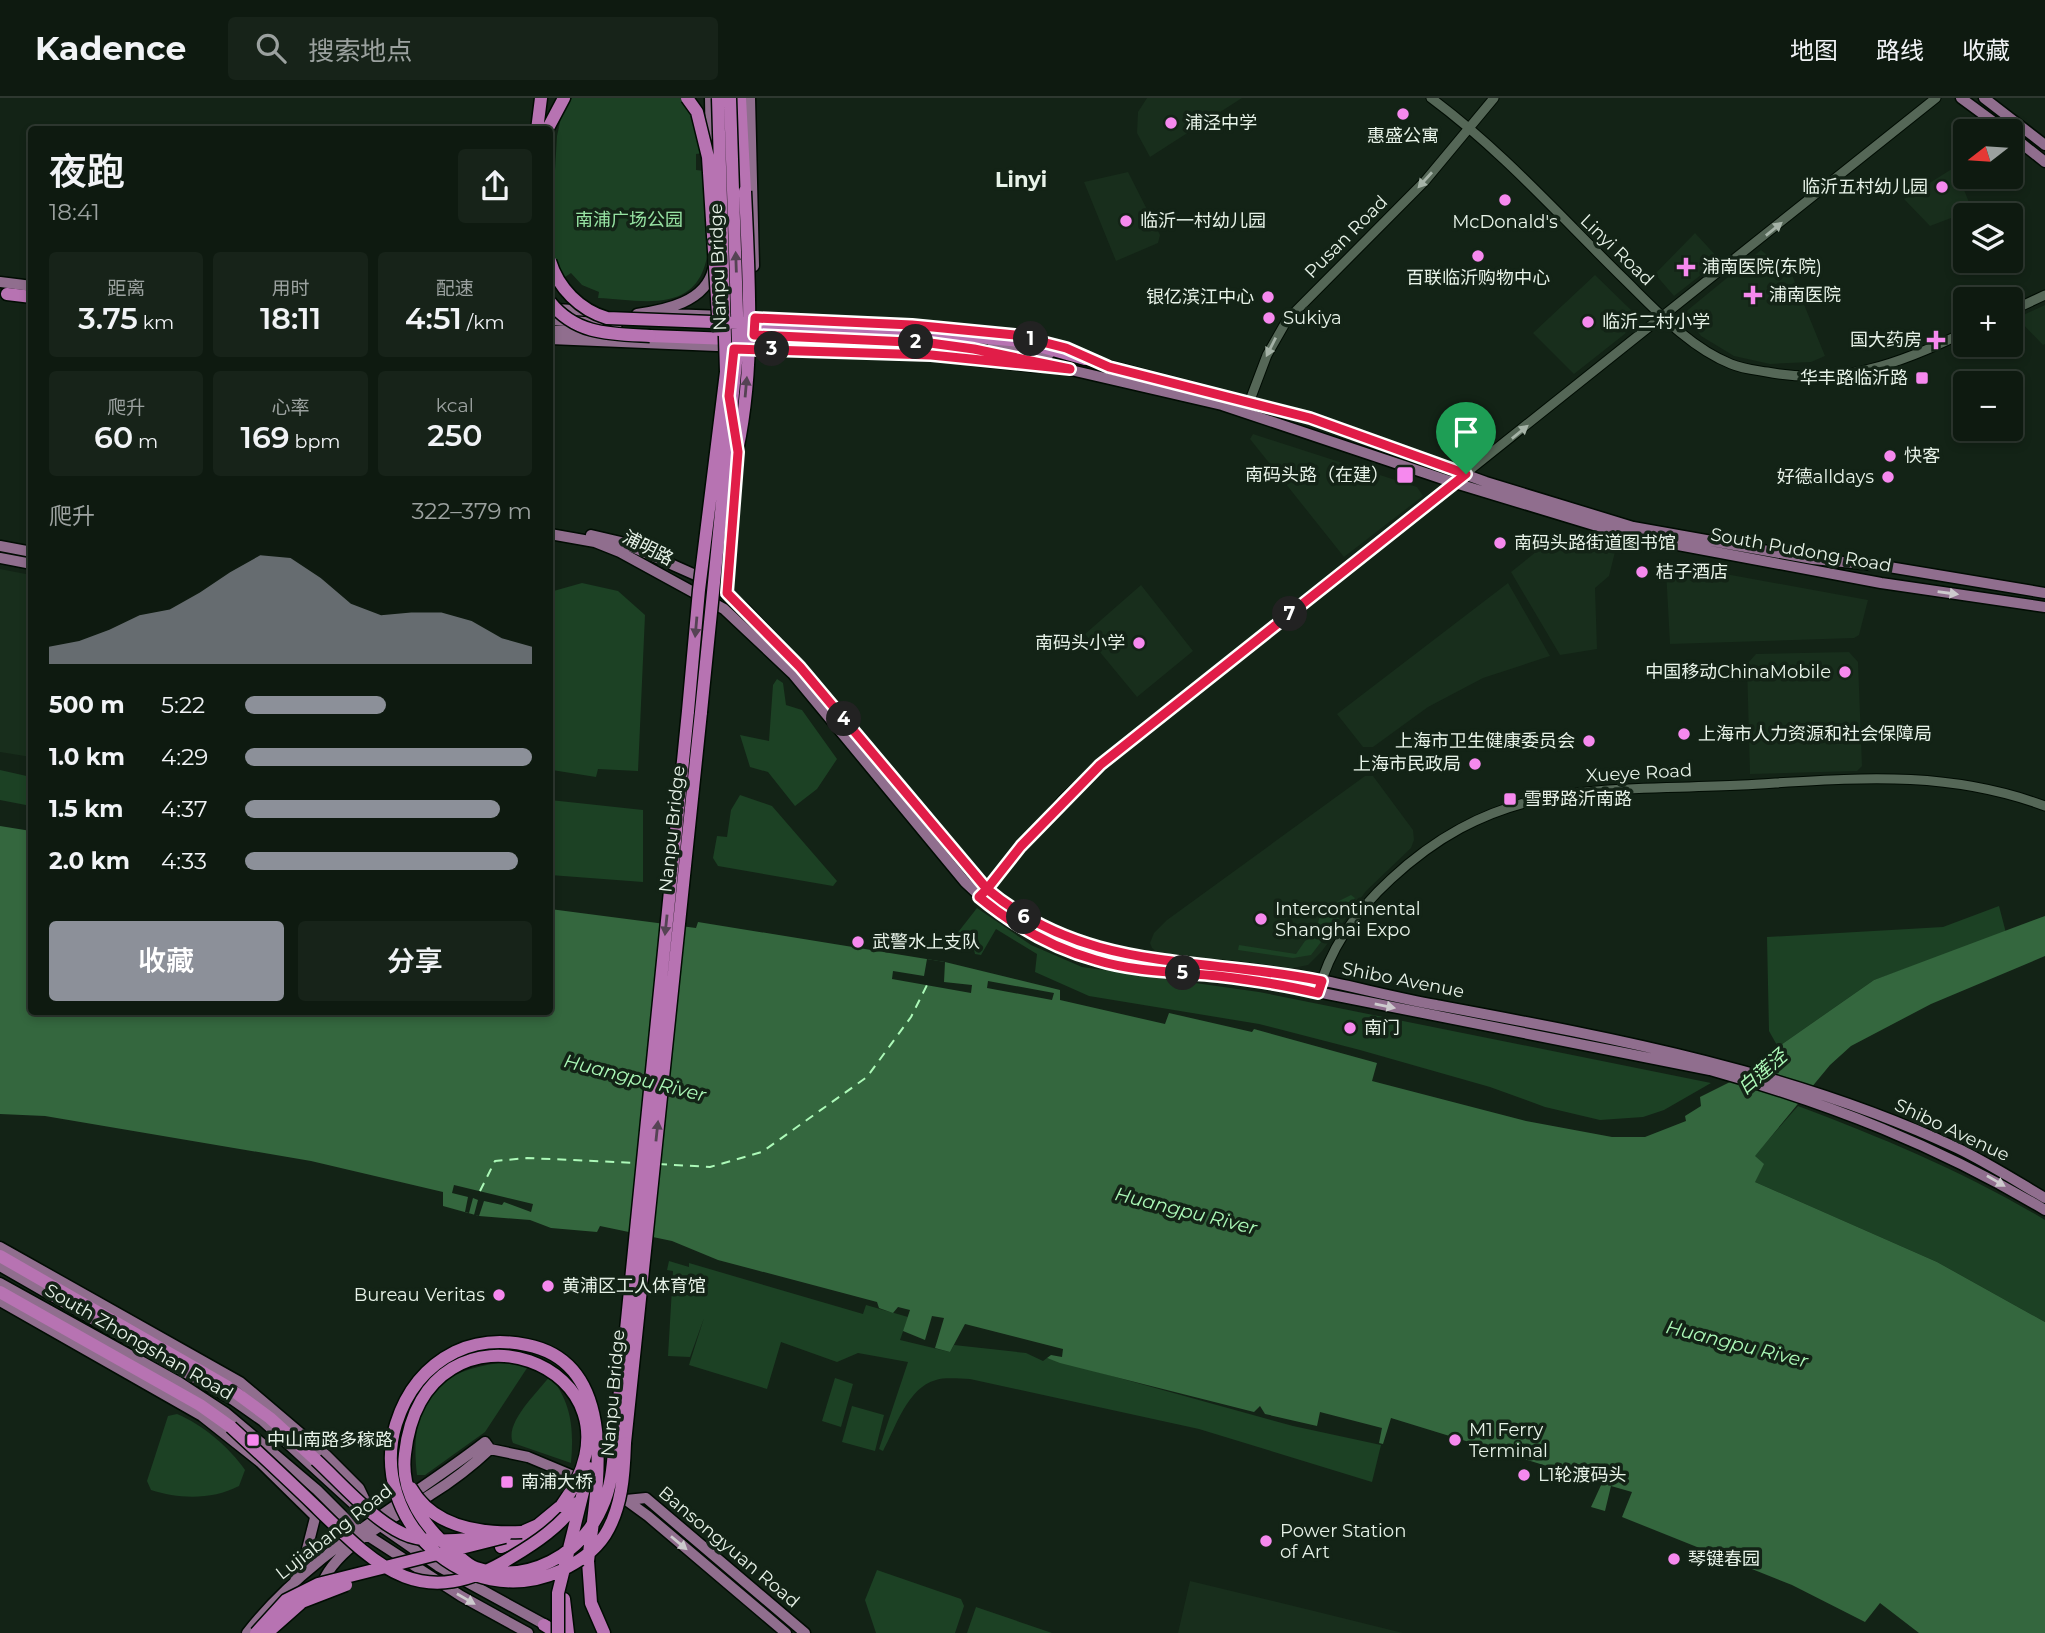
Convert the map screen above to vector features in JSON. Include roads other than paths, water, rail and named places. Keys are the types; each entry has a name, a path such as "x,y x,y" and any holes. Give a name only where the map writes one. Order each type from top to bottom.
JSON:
{"highway":[{"path":"538,126 541,98"},
{"path":"549,126 564,98"},
{"path":"687,98 697,112 708,157 720,344 720,413"},
{"name":"Nanpu Bridge","path":"562,1633 558,1593 564,1571 589,1468 590,1431 585,1406 574,1382 559,1368 535,1353 492,1349 474,1351 454,1359 435,1373 419,1391 405,1418 399,1439 401,1466 414,1492 440,1517 453,1524 493,1533 522,1532 538,1525 561,1506 582,1469 586,1431 581,1409 571,1389 559,1376 541,1364 509,1354 489,1354 464,1362 447,1373 425,1394 414,1412 407,1434 404,1460 413,1503 439,1540 474,1568 509,1572 548,1565 584,1536 601,1509 610,1486 699,590 726,372 727,320 718,98"},
{"name":"Nanpu Bridge","path":"594,1633 584,1601 588,1561 598,1456 594,1413 584,1388 569,1367 536,1347 494,1342 457,1351 437,1362 422,1377 400,1410 391,1452 397,1495 424,1544 451,1565 485,1578 525,1580 550,1575 574,1564 591,1553 616,1513 624,1475 625,1443 724,502 738,344 730,98"},
{"path":"724,502 743,429 749,358 749,285 740,98"},
{"path":"553,269 557,279 575,300 607,318 869,328 1021,341 1084,359"},
{"path":"3,293 28,296"},
{"path":"553,305 569,321 603,333 838,342 1029,360"},
{"path":"0,1256 247,1400 386,1523 408,1535 434,1540 522,1532"},
{"path":"0,1292 201,1405 231,1427 370,1559 400,1576 433,1583 467,1578 503,1563 544,1537 579,1501 598,1456"},
{"path":"267,1633 302,1602 320,1593 511,1544 554,1527"},
{"path":"256,1633 286,1600 318,1584 522,1532"},
{"path":"588,1561 591,1602 604,1633"},
{"path":"544,1625 562,1633"}],"main road":[{"path":"637,314 685,302 705,287 712,272 710,98"},
{"path":"750,98 755,327"},
{"path":"1961,98 1990,119"},
{"path":"1984,98 2045,145"},
{"path":"2023,145 2045,162"},
{"path":"0,280 28,279"},
{"path":"0,280 28,285"},
{"name":"South Pudong Road","path":"553,309 637,314 930,343 1029,360 1247,408 1310,418 1466,474 1633,527 1813,559 1883,566 2045,593"},
{"name":"South Pudong Road","path":"553,320 927,336 1084,359 1247,408 1455,483 1630,536 1881,583 2045,607"},
{"name":"South Pudong Road","path":"553,331 912,325 1015,335 1066,348 1109,367"},
{"name":"South Pudong Road","path":"553,339 734,349 931,355 1070,369"},
{"path":"709,581 734,349"},
{"path":"727,593 738,452 729,396"},
{"name":"浦明路","path":"553,528 621,542 709,581"},
{"name":"浦明路","path":"553,535 595,542 620,552 724,610"},
{"path":"0,546 28,551"},
{"path":"0,558 28,563"},
{"name":"Shibo Avenue","path":"709,581 727,593 800,667 983,893 1041,927 1099,948 1322,981 1657,1054 1893,1125 1958,1149 2045,1198"},
{"name":"Shibo Avenue","path":"724,610 793,674 948,864 1044,940 1095,960 1148,970 1240,979 1657,1054"},
{"name":"Shibo Avenue","path":"1893,1125 2045,1210"},
{"name":"South Zhongshan Road","path":"0,1247 240,1382 301,1431 335,1463 359,1488 377,1523"},
{"name":"South Zhongshan Road","path":"0,1266 233,1399 263,1421 377,1523 422,1555 544,1625"},
{"name":"South Zhongshan Road","path":"0,1283 177,1381 226,1413 363,1533 461,1596 528,1633"},
{"name":"South Zhongshan Road","path":"0,1301 202,1416 260,1462 316,1517"},
{"name":"Lujiabang Road","path":"247,1633 267,1607 293,1584 434,1481 487,1446"},
{"name":"Lujiabang Road","path":"377,1523 432,1494 487,1446"},
{"name":"Bansongyuan Road","path":"487,1446 528,1457 626,1500 786,1633"},
{"path":"293,1584 303,1562 316,1517 317,1490"},
{"path":"403,1532 432,1494"},
{"name":"Bansongyuan Road","path":"626,1500 646,1498 805,1633"},
{"path":"377,1523 403,1532 413,1540 422,1555"},
{"name":"Lujiabang Road","path":"274,1633 316,1595 330,1567 363,1533"}],"street":[{"name":"Linyi Road","path":"1431,98 1470,129 1663,317 1705,350 1728,363 1802,379 1843,376 1896,362 1953,337"},
{"name":"Pusan Road","path":"1247,408 1267,355 1287,320 1413,193 1494,98"},
{"path":"983,893 1021,846 1100,765 1936,98"},
{"path":"2023,305 2045,295"},
{"name":"Xueye Road","path":"1318,993 1329,958 1353,920 1367,901 1410,862 1468,822 1539,798 1592,790 1907,777 2008,792 2045,806"}],"water":[{"path":"0,826 28,831 28,1015 553,1015 553,909 696,928 698,922 945,962 1060,990 1060,1000 1165,1024 1169,1013 1252,1032 1254,1029 1377,1063 1372,1081 1526,1121 1612,1137 1645,1137 1686,1121 1685,1116 1701,1106 1700,1097 1744,1075 1778,1047 1874,980 2045,916 2045,956 1931,1004 1851,1046 1830,1065 1755,1156 1764,1164 1755,1182 1937,1262 2045,1322 2045,1633 1919,1633 1880,1603 1865,1622 1792,1585 1622,1517 1632,1492 1611,1486 1605,1511 1591,1507 1602,1483 1391,1418 1383,1444 1379,1443 1382,1428 1320,1412 1317,1426 1265,1414 1260,1406 1254,1412 1060,1363 1047,1358 1051,1355 1062,1357 1063,1349 965,1324 950,1352 935,1348 944,1318 932,1316 925,1340 903,1331 910,1310 898,1307 893,1313 879,1308 877,1302 718,1260 672,1241 600,1226 597,1232 551,1228 530,1220 479,1216 443,1206 443,1192 311,1161 45,1116 0,1114"}],"place":[{"name":"惠盛公寓","path":"1403,114"},
{"name":"浦泾中学","path":"1171,123"},
{"name":"临沂五村幼儿园","path":"1942,187"},
{"name":"McDonald's","path":"1505,200"},
{"name":"临沂一村幼儿园","path":"1126,221"},
{"name":"百联临沂购物中心","path":"1478,256"},
{"name":"浦南医院(东院)","path":"1686,267"},
{"name":"浦南医院","path":"1753,295"},
{"name":"银亿滨江中心","path":"1268,297"},
{"name":"Sukiya","path":"1269,318"},
{"name":"临沂二村小学","path":"1588,322"},
{"name":"国大药房","path":"1936,340"},
{"name":"华丰路临沂路","path":"1922,378"},
{"name":"快客","path":"1890,456"},
{"name":"南码头路（在建）","path":"1405,475"},
{"name":"好德alldays","path":"1888,477"},
{"name":"南码头路街道图书馆","path":"1500,543"},
{"name":"桔子酒店","path":"1642,572"},
{"name":"南码头小学","path":"1139,643"},
{"name":"中国移动ChinaMobile","path":"1845,672"},
{"name":"上海市人力资源和社会保障局","path":"1684,734"},
{"name":"上海市卫生健康委员会","path":"1589,741"},
{"name":"上海市民政局","path":"1475,764"},
{"name":"雪野路沂南路","path":"1510,799"},
{"name":"Intercontinental Shanghai Expo","path":"1261,919"},
{"name":"武警水上支队","path":"858,942"},
{"name":"南门","path":"1350,1028"},
{"name":"黄浦区工人体育馆","path":"548,1286"},
{"name":"Bureau Veritas","path":"499,1295"},
{"name":"中山南路多稼路","path":"253,1440"},
{"name":"M1 Ferry Terminal","path":"1455,1440"},
{"name":"L1轮渡码头","path":"1524,1475"},
{"name":"南浦大桥","path":"507,1482"},
{"name":"Power Station of Art","path":"1266,1541"},
{"name":"琴键春园","path":"1674,1559"}],"district":[{"name":"Linyi","path":"1021,179"}],"park label":[{"name":"南浦广场公园","path":"629,220"}],"water label":[{"name":"白莲泾","path":"1762,1072"},
{"name":"Huangpu River","path":"635,1078"},
{"name":"Huangpu River","path":"1186,1211"},
{"name":"Huangpu River","path":"1737,1344"}]}
